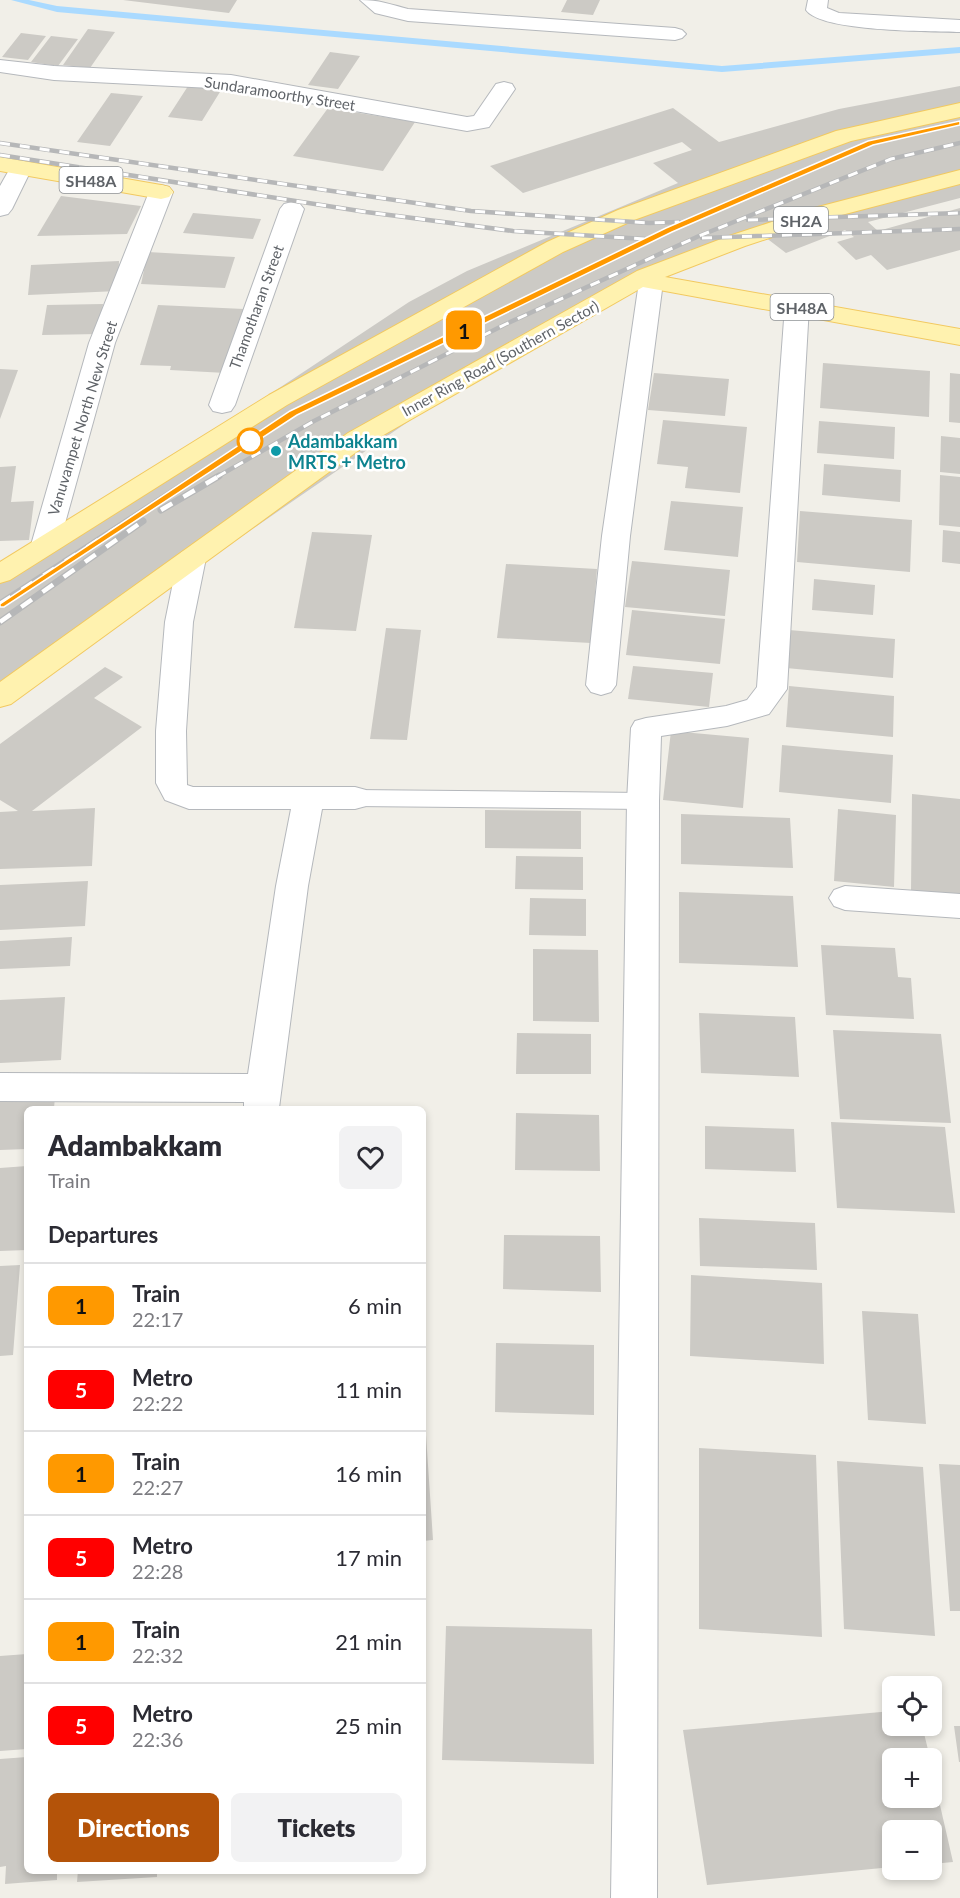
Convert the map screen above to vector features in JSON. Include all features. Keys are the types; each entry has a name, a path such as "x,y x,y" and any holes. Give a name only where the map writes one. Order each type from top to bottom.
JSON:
{"main road":[{"path":"0,574 278,400 555,247 637,211 844,136 960,110"},
{"name":"SH48A","path":"10,166 161,192"},
{"name":"Inner Ring Road (Southern Sector)","path":"0,697 357,439 648,279 737,241 822,213 960,177"},
{"name":"SH48A","path":"648,279 960,336"}],"street":[{"path":"370,0 382,9 408,15 675,34"},
{"path":"818,0 816,10 837,19 960,26"},
{"name":"Sundaramoorthy Street","path":"0,66 54,73 231,82 467,124 481,122 504,89"},
{"path":"0,208 10,166"},
{"name":"Vanuvampet North New Street","path":"45,544 102,343 161,192"},
{"name":"Thamotharan Street","path":"222,405 292,209"},
{"path":"601,685 616,536 648,279"},
{"path":"634,1898 643,801 646,728 727,716 758,707 772,689 797,306"},
{"path":"192,558 179,622 176,655 170,768 171,783 176,792 189,798 355,798"},
{"path":"0,1087 262,1098 292,886 309,798"},
{"path":"845,898 960,906"}],"lane":[{"path":"355,798 643,801"}],"building":[{"path":"123,0 237,0 229,13"},
{"path":"567,0 600,0 593,15 561,12"},
{"path":"88,29 115,32 90,68 63,65"},
{"path":"21,33 46,36 28,60 2,57"},
{"path":"51,36 78,39 58,66 31,62"},
{"path":"330,52 360,56 338,89 308,85"},
{"path":"190,83 223,87 202,121 168,117"},
{"name":"Adambakkam MRTS + Metro","path":"960,86 960,198 868,222 878,231 960,208 960,250 887,270 871,255 856,260 837,242 854,237 845,230 786,253 753,228 544,328 0,703 0,573 409,302 467,271 678,183 653,163 692,150 682,142 523,193 490,166 673,108 719,142 839,109"},
{"path":"111,93 143,96 110,146 77,142"},
{"path":"328,108 415,122 383,171 293,156"},
{"path":"61,196 141,206 127,234 37,236"},
{"path":"193,213 261,219 253,239 183,233"},
{"path":"148,252 235,257 225,288 141,284"},
{"path":"119,261 118,291 28,295 31,265"},
{"path":"103,304 99,334 42,335 47,305"},
{"path":"158,305 244,309 226,373 170,370 171,366 140,365"},
{"path":"823,363 930,371 929,417 820,408"},
{"path":"0,369 18,370 0,419"},
{"path":"654,373 729,379 725,416 648,410"},
{"path":"950,373 960,374 960,423 949,422"},
{"path":"663,420 747,427 740,493 685,488 688,467 657,464"},
{"path":"819,421 895,427 894,459 817,453"},
{"path":"941,436 960,438 960,474 940,472"},
{"path":"824,464 901,470 900,502 822,495"},
{"path":"16,466 11,502 34,501 29,540 0,541 0,467"},
{"path":"940,475 960,477 960,527 939,525"},
{"path":"671,501 743,507 738,557 664,550"},
{"path":"800,511 912,520 910,572 797,562"},
{"path":"943,530 960,532 960,564 942,562"},
{"path":"312,532 372,535 356,631 294,628"},
{"path":"632,561 730,570 725,616 625,607"},
{"path":"506,564 597,569 591,643 497,638"},
{"path":"814,579 875,585 873,615 812,610"},
{"path":"632,610 725,619 720,664 626,655"},
{"path":"386,628 421,630 407,740 370,739"},
{"path":"789,630 895,639 893,678 786,668"},
{"path":"633,666 713,673 709,707 628,699"},
{"path":"105,667 123,677 94,698 142,727 32,811 95,808 92,866 0,869 0,812 18,811 0,800 0,744"},
{"path":"789,686 894,696 893,737 786,727"},
{"path":"671,731 749,738 743,808 663,800"},
{"path":"782,745 893,755 891,803 779,792"},
{"path":"912,794 960,799 960,895 911,891"},
{"path":"838,809 896,815 894,887 834,881"},
{"path":"485,810 581,811 581,849 485,848"},
{"path":"681,814 790,818 793,868 681,864"},
{"path":"516,856 583,857 583,890 515,889"},
{"path":"88,881 85,926 0,930 0,885"},
{"path":"679,892 793,896 798,967 679,963"},
{"path":"530,898 586,899 586,936 529,935"},
{"path":"72,937 70,966 0,969 0,941"},
{"path":"821,945 895,948 898,977 911,978 914,1019 826,1015"},
{"path":"533,949 598,950 599,1022 533,1021"},
{"path":"65,997 61,1060 0,1063 0,1000"},
{"path":"699,1013 795,1017 799,1077 701,1073"},
{"path":"833,1030 941,1034 951,1123 840,1119"},
{"path":"517,1033 591,1034 591,1074 516,1074"},
{"path":"55,1097 54,1106 24,1106 24,1149 0,1150 0,1100"},
{"path":"516,1113 599,1115 600,1171 515,1170"},
{"path":"831,1122 945,1127 955,1213 837,1208"},
{"path":"705,1126 794,1129 796,1172 705,1169"},
{"path":"24,1166 24,1250 0,1251 0,1168"},
{"path":"699,1218 815,1223 817,1270 700,1266"},
{"path":"504,1235 600,1236 601,1292 503,1289"},
{"path":"20,1265 13,1355 0,1356 0,1266"},
{"path":"691,1275 822,1283 824,1364 690,1356"},
{"path":"862,1311 918,1314 926,1424 868,1420"},
{"path":"496,1343 594,1345 594,1415 495,1412"},
{"path":"426,1435 433,1540 426,1541"},
{"path":"699,1448 816,1455 822,1637 699,1629"},
{"path":"837,1461 923,1467 935,1636 844,1629"},
{"path":"939,1464 960,1465 960,1611 950,1611"},
{"path":"446,1626 592,1629 594,1764 442,1760"},
{"path":"24,1654 24,1749 0,1751 0,1656"},
{"path":"882,1712 882,1736 925,1736 928,1748 882,1748 882,1808 941,1808 953,1862 942,1863 942,1820 882,1820 882,1868 707,1885 683,1730"},
{"path":"954,1726 960,1726 960,1762 959,1762"},
{"path":"24,1757 24,1874 57,1874 57,1880 5,1884 6,1866 0,1867 0,1759"},
{"path":"78,1874 157,1874 157,1877 77,1882"}],"waterway":[{"path":"16,0 57,9 722,69 960,50"}],"railway":[{"path":"195,477 294,413 669,230 871,143 960,123"},
{"path":"0,143 471,211 649,223 679,222"},
{"path":"217,477 314,421 506,324 699,236 891,159 960,143"},
{"path":"0,155 366,212 513,231 645,239"},
{"path":"748,220 960,213"},
{"path":"702,238 960,229"},
{"path":"0,604 197,476"},
{"path":"161,510 219,476"},
{"path":"0,622 143,521"}],"train":[{"name":"1","path":"0,604 294,413 669,230 871,143 960,123"}],"place":[{"name":"Adambakkam MRTS + Metro","path":"276,451"}]}
